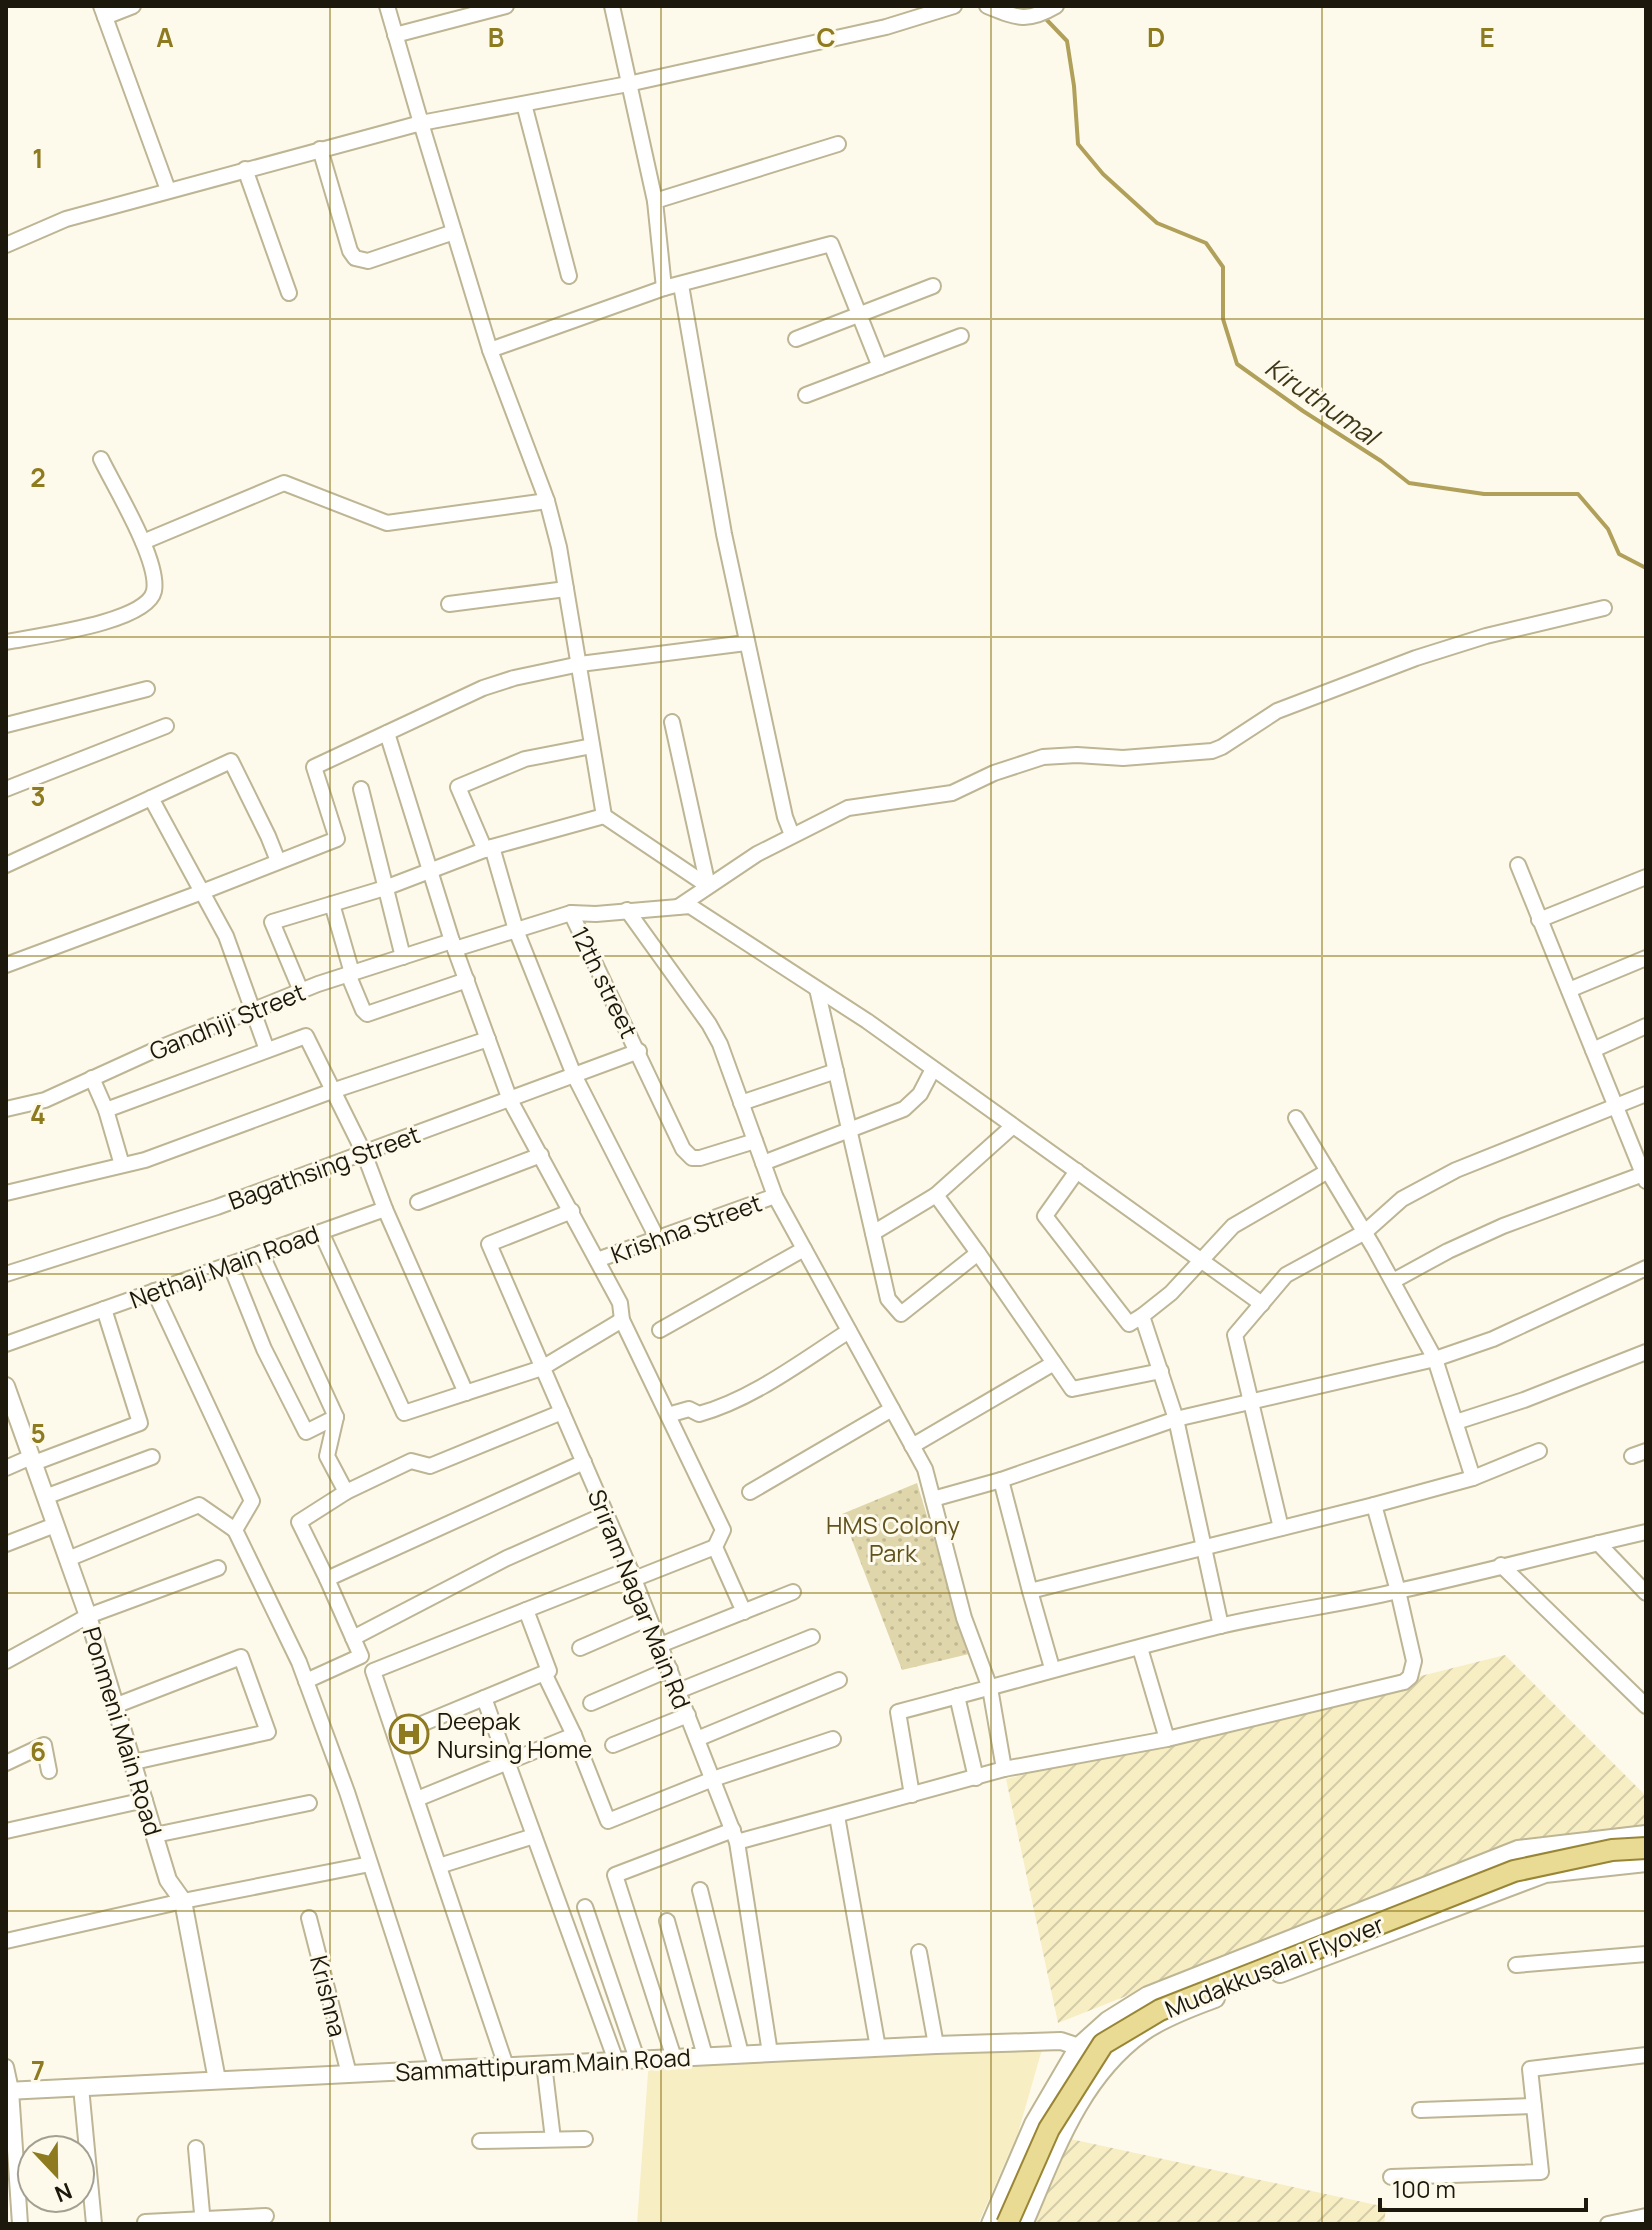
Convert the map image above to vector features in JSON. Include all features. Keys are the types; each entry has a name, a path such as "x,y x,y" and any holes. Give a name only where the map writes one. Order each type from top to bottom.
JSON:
{"main road":[{"path":"991,2224 1034,2124 1079,2047 1108,2021 1148,1996 1518,1850 1646,1835"},
{"name":"Mudakkusalai Flyover","path":"1007,2224 1049,2129 1103,2044 1160,2010 1514,1871 1612,1850 1646,1848"},
{"path":"1023,2224 1086,2090 1104,2066 1143,2031 1209,2000 1545,1873 1646,1862"},
{"path":"1079,2047 1104,2066"}],"street":[{"path":"133,6 103,12 168,190"},
{"path":"387,6 490,350 547,501 580,664 604,816 708,886"},
{"path":"395,35 506,6"},
{"path":"612,6 655,201 664,288"},
{"path":"6,245 66,219 421,123 628,84 886,27 954,6"},
{"path":"987,6 1025,18 1037,17 1056,6"},
{"path":"524,104 569,276"},
{"path":"655,201 838,144"},
{"path":"320,149 350,251 355,258 368,261 454,232"},
{"path":"245,169 289,293"},
{"path":"490,350 664,288 831,244 880,367"},
{"path":"681,285 724,534 785,817 792,835"},
{"path":"796,339 933,286"},
{"path":"806,395 961,336"},
{"path":"6,642 115,620 146,603 153,594 154,585 143,542 101,459"},
{"path":"143,542 284,483 387,523 547,501"},
{"path":"449,604 566,589"},
{"path":"678,907 757,854 848,808 952,793 994,773 1043,757 1077,755 1123,758 1212,751 1277,711 1416,658 1486,636 1604,608"},
{"path":"6,965 337,839 314,767 483,688 580,664 746,643"},
{"path":"6,725 147,689"},
{"path":"672,722 708,886"},
{"path":"6,789 166,726"},
{"path":"387,733 454,945 510,1100 620,1303 622,1320 723,1530 715,1547 526,1610 373,1671 506,2066"},
{"path":"592,746 525,759 458,787 489,849 516,930 574,1075 657,1238"},
{"path":"6,865 231,761 278,861"},
{"path":"361,789 403,957"},
{"path":"151,798 226,936 267,1050"},
{"path":"301,991 272,922 385,888 489,849 604,816"},
{"path":"1393,1281 1503,1226 1645,1176 1518,865"},
{"path":"1539,920 1646,877"},
{"path":"332,904 350,974 367,1014 467,980"},
{"path":"678,907 690,906 817,989 1262,1304"},
{"name":"Gandhiji Street","path":"6,1109 45,1100 252,1010 403,957 516,930 571,913 678,907"},
{"path":"627,910 702,1012 720,1044 775,1196 925,1469 964,1618 990,1688 1004,1769"},
{"name":"12th street","path":"571,913 683,1149 692,1158 755,1141"},
{"path":"1569,990 1646,958"},
{"path":"817,989 888,1299 901,1314 978,1253"},
{"path":"1593,1050 1646,1026"},
{"path":"106,1110 306,1036 364,1153 385,1209 466,1393"},
{"path":"6,1193 145,1160 332,1091 488,1039"},
{"name":"Bagathsing Street","path":"6,1274 217,1207 639,1051"},
{"path":"763,1163 904,1109 920,1094 933,1069"},
{"path":"741,1103 836,1071"},
{"path":"92,1078 106,1110 122,1165"},
{"path":"1281,1528 1235,1335 1286,1275 1365,1232 1402,1199 1456,1170 1646,1094"},
{"path":"1296,1118 1365,1232 1435,1359 1473,1478"},
{"path":"873,1233 936,1195 1013,1126"},
{"path":"418,1202 541,1155"},
{"path":"1077,1171 1045,1216 1129,1324 1171,1293 1233,1226 1328,1171"},
{"path":"936,1195 1072,1389 1161,1371"},
{"name":"Krishna Street","path":"597,1260 775,1196"},
{"name":"Nethaji Main Road","path":"6,1344 385,1209"},
{"name":"Sriram Nagar Main Rd","path":"572,1211 489,1244 632,1574 735,1836 770,2053"},
{"path":"321,1232 404,1413 542,1368 622,1320"},
{"path":"660,1330 804,1249"},
{"path":"261,1253 336,1417 327,1456 346,1492"},
{"path":"230,1264 264,1349 306,1432 336,1417"},
{"path":"933,1499 1001,1480 1176,1419 1435,1359 1493,1339 1646,1268"},
{"path":"154,1291 252,1501 235,1530"},
{"path":"6,1468 140,1423 104,1309"},
{"path":"1142,1316 1176,1419 1221,1626"},
{"path":"668,1415 689,1409 699,1414 732,1402 849,1331"},
{"path":"1456,1422 1524,1400 1646,1352"},
{"path":"912,1446 1054,1363"},
{"name":"Ponmeni Main Road","path":"6,1386 88,1616 168,1880 183,1901 217,2080"},
{"path":"750,1492 892,1409"},
{"path":"306,1681 361,1656 299,1522 346,1492 411,1461 430,1466 562,1412"},
{"path":"1030,1591 1473,1478 1539,1451"},
{"path":"45,1497 152,1457"},
{"path":"327,1579 584,1462"},
{"path":"1001,1480 1052,1668"},
{"path":"68,1559 199,1505 235,1530 306,1681 437,2069"},
{"path":"674,2058 615,1875 735,1836 837,1816 1004,1769 1167,1739 1404,1682 1410,1677 1414,1661 1374,1505"},
{"path":"353,1638 507,1558 606,1514"},
{"path":"6,1544 55,1525"},
{"path":"912,1795 898,1712 1052,1668 1221,1626 1398,1591 1646,1532"},
{"path":"1598,1543 1646,1593"},
{"path":"715,1547 744,1612"},
{"path":"1501,1565 1646,1706"},
{"path":"6,1661 88,1616 218,1568"},
{"path":"660,1645 793,1592"},
{"path":"395,1735 549,1671 526,1610"},
{"path":"580,1648 649,1618"},
{"path":"678,1691 812,1637"},
{"path":"1140,1648 1167,1739"},
{"path":"117,1705 241,1657 268,1732 134,1762"},
{"path":"591,1703 670,1669"},
{"path":"544,1673 574,1735 608,1821 713,1779 833,1739"},
{"path":"697,1739 839,1680"},
{"path":"957,1696 976,1778"},
{"path":"484,1698 616,2061"},
{"path":"613,1745 688,1715"},
{"path":"417,1799 574,1735"},
{"path":"6,1763 44,1745 49,1771"},
{"path":"6,1831 145,1800"},
{"path":"155,1835 309,1803"},
{"path":"837,1816 878,2048"},
{"path":"439,1866 534,1836"},
{"path":"1646,1862 1646,1873"},
{"path":"6,1941 183,1901 370,1864"},
{"path":"700,1890 741,2054"},
{"path":"585,1907 637,2059"},
{"name":"Krishna","path":"309,1918 349,2074"},
{"path":"667,1921 705,2056"},
{"path":"919,1952 936,2045"},
{"path":"1516,1965 1646,1954"},
{"name":"Sammattipuram Main Road","path":"9,2090 936,2045 1061,2041 1079,2047"},
{"path":"1391,2177 1541,2172 1530,2069 1646,2055"},
{"path":"544,2064 553,2139"},
{"path":"6,2067 20,2224"},
{"path":"81,2087 94,2224"},
{"path":"1420,2110 1534,2106"},
{"path":"480,2141 585,2139"},
{"path":"196,2148 203,2222"},
{"path":"145,2222 203,2222 266,2216"},
{"path":"1608,2224 1646,2216"}],"shaded area":[{"path":"1505,1655 1646,1796 1646,1829 1516,1842 1058,2023 1006,1779"},
{"path":"1043,2046 1018,2133 978,2224 637,2224 649,2059"},
{"path":"1066,2138 1386,2207 1384,2224 1028,2224"}],"green space":[{"name":"HMS Colony Park","path":"917,1483 969,1654 902,1670 842,1514"}],"waterway":[{"name":"Kiruthumal","path":"1044,17 1067,41 1078,144 1103,174 1157,223 1206,243 1223,267 1223,319 1237,364 1409,483 1484,494 1578,494 1608,529 1619,554 1646,568"}],"place":[{"name":"Deepak Nursing Home","path":"409,1734"}]}
